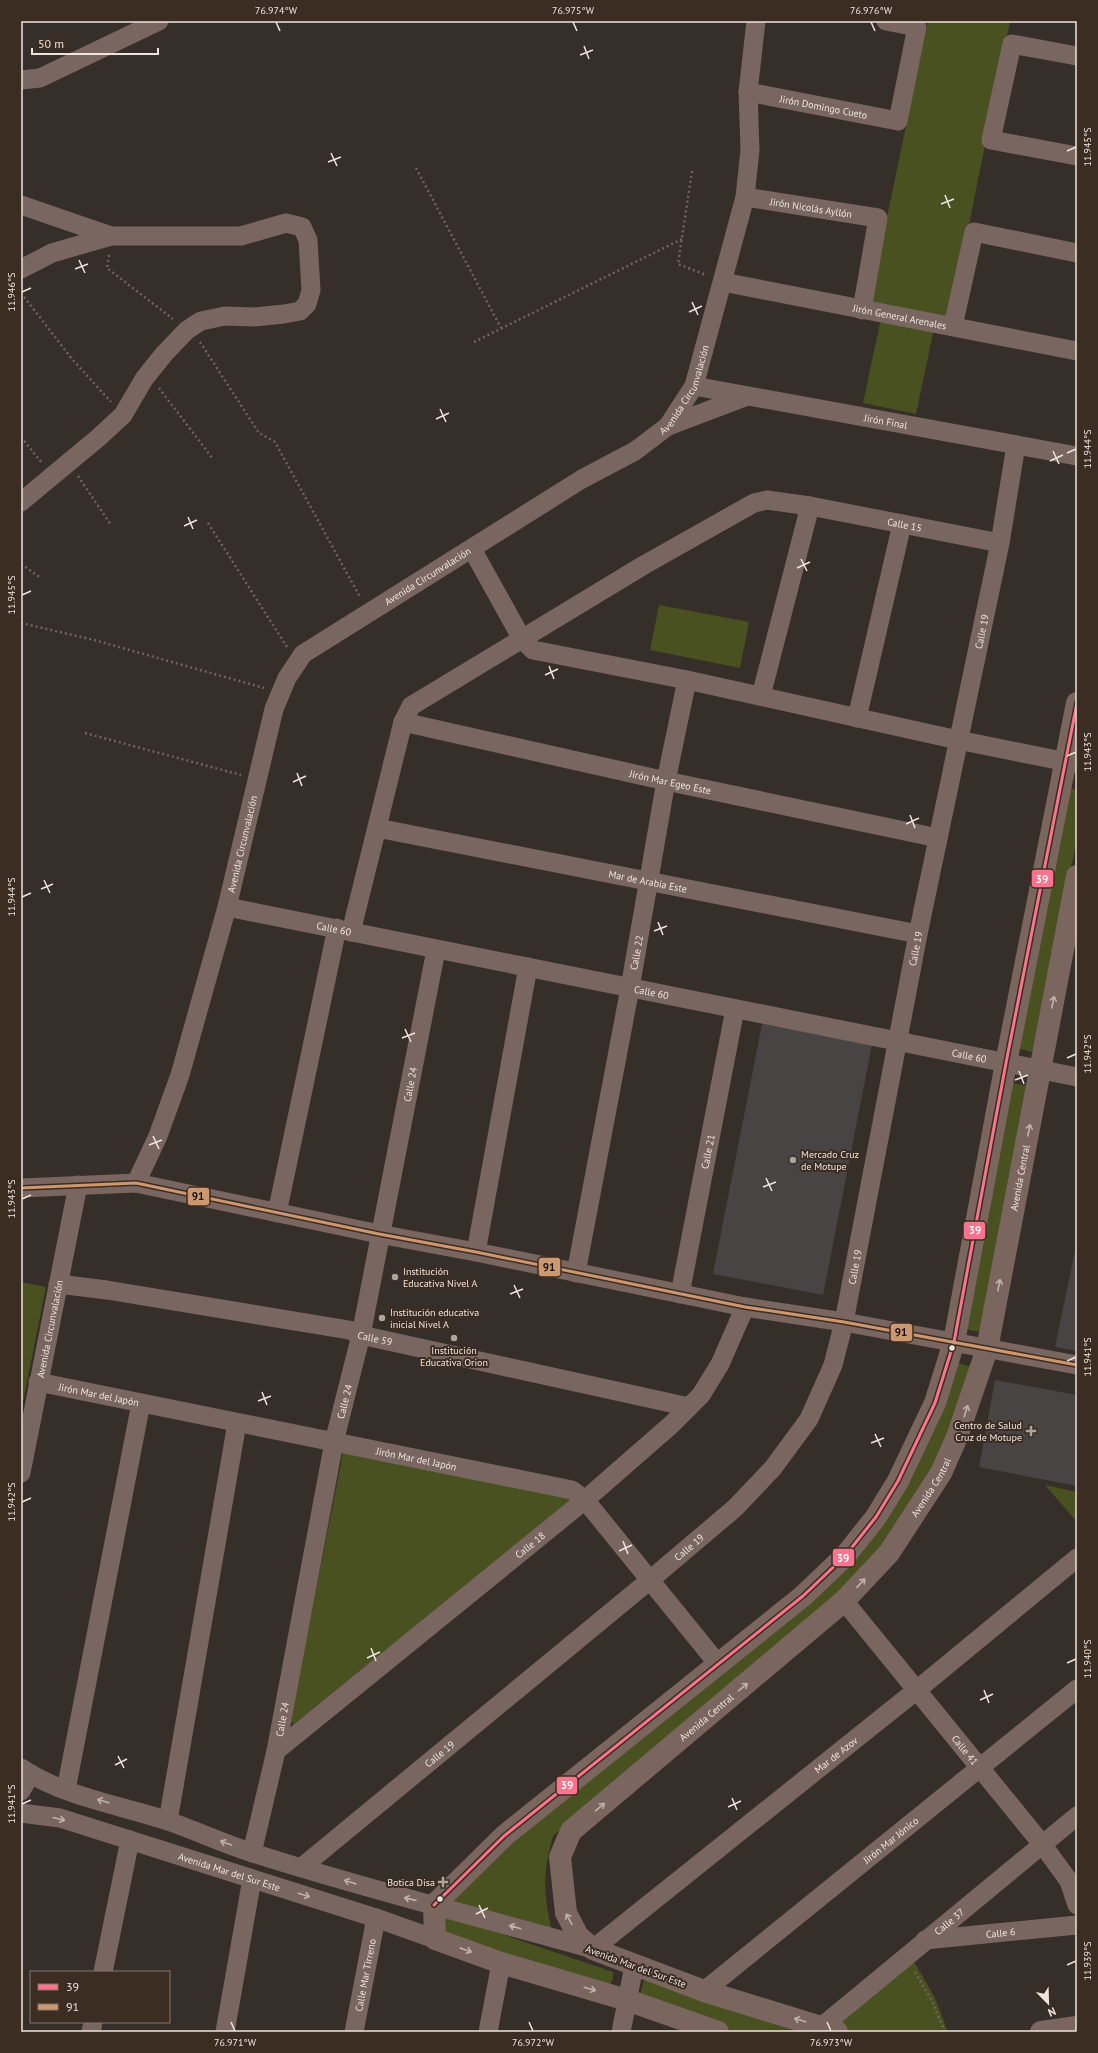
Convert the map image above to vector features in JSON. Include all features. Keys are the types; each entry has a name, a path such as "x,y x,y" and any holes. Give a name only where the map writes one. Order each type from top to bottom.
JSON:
{"main road":[{"path":"435,1939 434,1905 504,1836 803,1596 845,1556 876,1517 898,1481 935,1403 954,1342 1006,1063 1072,762 1077,703"},
{"name":"Avenida Central","path":"593,1949 578,1936 566,1913 560,1857 571,1831 844,1601 889,1553 941,1473 958,1438 987,1349 1077,876"},
{"name":"Avenida Mar del Sur Este","path":"435,1939 501,1962 627,2000 718,2032"},
{"name":"Avenida Mar del Sur Este","path":"593,1949 634,1966 704,1991 829,2029"},
{"path":"1041,2032 1077,2027"}],"street":[{"path":"21,80 40,78 159,21"},
{"name":"Avenida Circunvalación","path":"136,1182 158,1136 180,1076 227,907 274,709 287,678 303,654 472,549 582,478 635,451 668,426 694,386 745,196 750,150 748,92 756,21"},
{"name":"Jirón Domingo Cueto","path":"748,92 898,121 917,27 886,21"},
{"path":"1077,56 1012,44 991,140 1077,156"},
{"name":"Jirón Nicolás Ayllón","path":"745,196 878,218 862,310"},
{"path":"21,205 111,236"},
{"path":"21,269 52,254 111,236 241,236 286,223 302,227 308,240 312,290 307,304 300,311 254,317 225,316 201,321 187,330 164,354 144,379 122,415 21,502"},
{"path":"953,326 974,232 1077,253"},
{"name":"Jirón General Arenales","path":"723,282 1077,351"},
{"name":"Jirón Final","path":"694,386 1077,456"},
{"path":"668,426 747,396"},
{"name":"Calle 19","path":"302,1867 735,1508 773,1468 809,1420 833,1365 844,1322 899,1041 918,934 1000,543 1016,445"},
{"name":"Calle 15","path":"277,1213 344,930 377,828 403,722 411,706 644,566 754,503 767,500 810,506 1000,543"},
{"path":"761,696 810,506"},
{"path":"857,718 902,524"},
{"path":"472,549 522,639 533,650 688,680 958,740 1072,762"},
{"name":"Calle 22","path":"576,1272 630,988 666,780 688,680"},
{"name":"Jirón Mar Egeo Este","path":"403,722 938,838"},
{"name":"Mar de Arabia Este","path":"377,828 918,934"},
{"name":"Calle 60","path":"227,907 1077,1077"},
{"name":"Calle 24","path":"252,1853 276,1751 334,1442 361,1335 379,1234 436,950"},
{"path":"476,1252 528,967"},
{"name":"Calle 21","path":"680,1294 735,1008"},
{"path":"21,1188 136,1182 379,1234 476,1252 745,1307 844,1322 1077,1365"},
{"name":"Avenida Circunvalación","path":"21,1473 78,1185"},
{"name":"Calle 59","path":"58,1284 107,1290 349,1330 361,1335 689,1408"},
{"name":"Calle 18","path":"276,1751 585,1500 689,1408 701,1395 720,1364 745,1307"},
{"name":"Jirón Mar del Japón","path":"38,1382 572,1490 585,1500 718,1664"},
{"path":"66,1790 141,1403"},
{"path":"168,1821 237,1423"},
{"name":"Mar de Azov","path":"593,1949 918,1690 1077,1558"},
{"name":"Calle 41","path":"844,1601 1042,1844 1069,1881 1077,1905"},
{"name":"Jirón Mar Jónico","path":"704,1991 1077,1689"},
{"path":"21,1791 26,1771"},
{"name":"Avenida Mar del Sur Este","path":"26,1771 66,1790 168,1821 252,1853 387,1894 434,1905 593,1949"},
{"name":"Avenida Mar del Sur Este","path":"21,1813 60,1818 376,1918 435,1939"},
{"name":"Calle 37","path":"829,2029 925,1940 1077,1816"},
{"path":"103,1971 130,1840"},
{"path":"225,2032 252,1879"},
{"name":"Calle Mar Tirreno","path":"354,2032 376,1918"},
{"name":"Calle 6","path":"925,1940 1077,1925"},
{"path":"488,2032 501,1962"},
{"path":"621,2032 634,1966"}],"path":[{"path":"416,168 502,328"},
{"path":"692,170 678,264 723,282"},
{"path":"111,236 107,268 187,330 200,343 259,433 275,442 369,613"},
{"path":"474,342 682,239"},
{"path":"21,293 72,359 122,415"},
{"path":"144,379 163,390 214,459"},
{"path":"21,437 53,475"},
{"path":"69,462 112,525"},
{"path":"208,523 298,663"},
{"path":"21,564 41,578"},
{"path":"21,623 94,640 281,693"},
{"path":"85,733 257,779"},
{"path":"912,1967 932,2000 945,2032"}],"green space":[{"path":"928,21 1010,21 950,319 869,303"},
{"path":"881,318 934,329 916,414 863,403"},
{"path":"659,605 749,622 740,668 650,650"},
{"path":"1069,788 1077,790 1077,838 1035,1053 1017,1048"},
{"path":"1012,1083 1030,1086 982,1332 962,1329"},
{"path":"21,1282 46,1287 21,1412"},
{"path":"952,1362 973,1367 952,1437 859,1579 746,1678 553,1836 547,1861 545,1883 547,1905 552,1930 450,1902 451,1894 860,1544"},
{"path":"344,1448 570,1495 572,1500 294,1724 290,1722"},
{"path":"1045,1485 1077,1492 1077,1522"},
{"path":"443,1914 613,1972 613,1978 609,1988 443,1936"},
{"path":"912,1958 935,1998 948,2032 847,2032 829,2026"},
{"path":"644,1980 797,2032 737,2032 639,1999"}],"building":[{"name":"Mercado Cruz de Motupe","path":"762,1024 872,1045 823,1295 713,1274"},
{"path":"1077,1246 1077,1351 1055,1347"},
{"name":"Centro de Salud Cruz de Motupe","path":"995,1380 1077,1395 1077,1486 979,1467"}],"transit line":[{"name":"39","path":"434,1905 504,1836 803,1596 845,1556 876,1517 898,1481 935,1403 954,1342 1006,1063 1077,703"},
{"name":"91","path":"21,1188 136,1183 379,1234 476,1252 745,1307 844,1322 1077,1365"}],"place":[{"name":"Mercado Cruz de Motupe","path":"793,1160"},
{"name":"Institución Educativa Nivel A","path":"395,1277"},
{"name":"Institución educativa inicial Nivel A","path":"382,1318"},
{"name":"Institución Educativa Orion","path":"454,1338"},
{"name":"Centro de Salud Cruz de Motupe","path":"1031,1431"},
{"name":"Botica Disa","path":"443,1882"}]}
